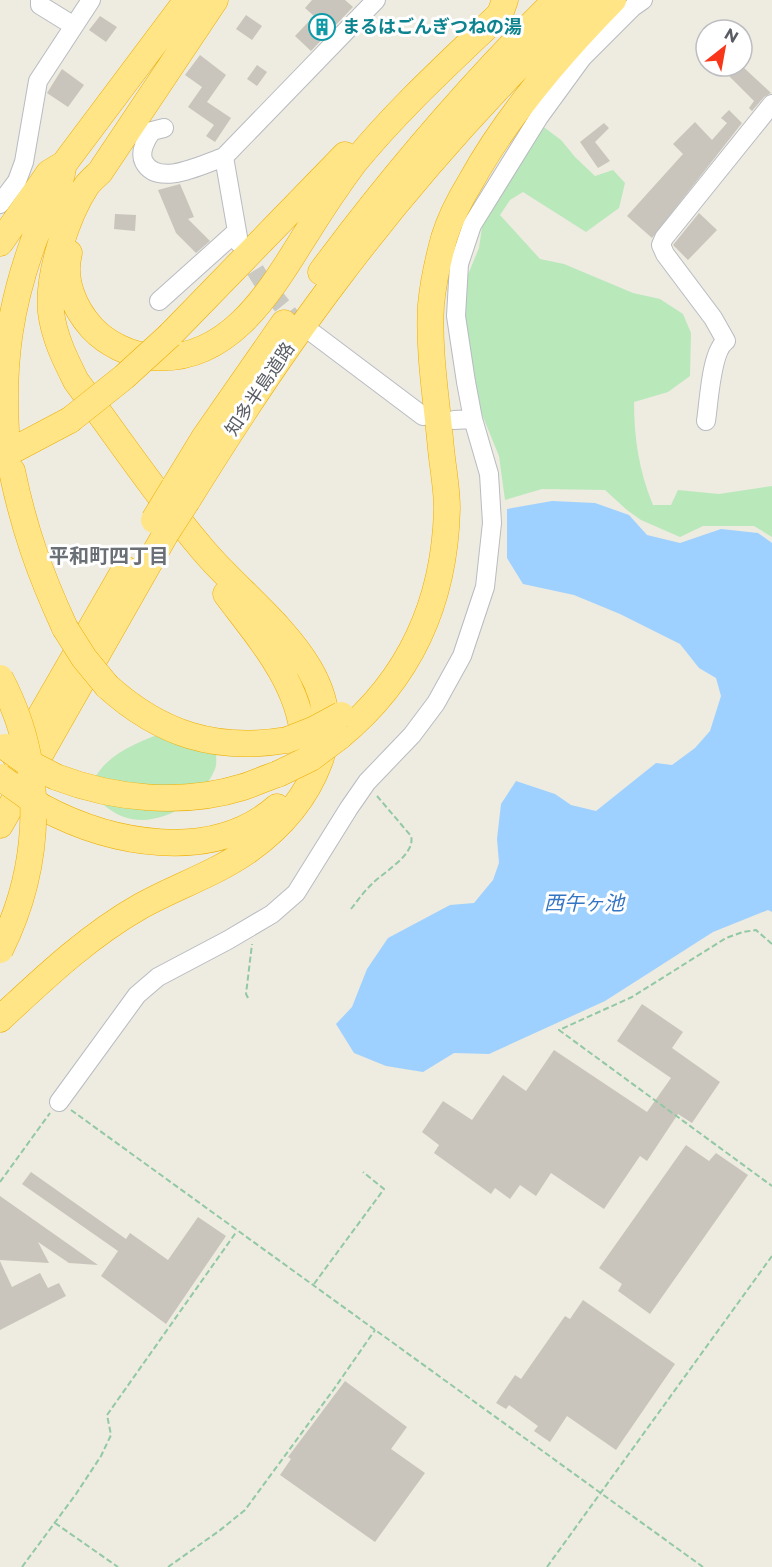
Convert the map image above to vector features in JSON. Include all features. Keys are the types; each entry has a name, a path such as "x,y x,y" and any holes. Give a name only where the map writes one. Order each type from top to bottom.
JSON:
{"highway":[{"path":"1,246 49,173 64,164 186,0"},
{"path":"0,1019 50,973 110,925 143,905 221,868 270,834 302,798 313,779 327,733 326,709 321,690 310,669 277,627 204,550 171,491 76,381 63,356 51,311 51,288 63,239 88,184 100,172 215,0"},
{"path":"100,172 73,238 68,259 68,283 82,317 96,332 119,348 138,356 161,358 184,355 202,349 235,329 267,296 330,197 354,164 383,130 500,14 504,0"},
{"path":"340,726 315,729 287,740 237,744 203,740 171,730 139,713 107,686 84,658 66,628 39,569 6,464 70,420 170,335 401,97 504,0"},
{"name":"知多半島道路","path":"0,788 64,691 160,527 171,491 259,357 359,221 471,88 556,0"},
{"name":"知多半島道路","path":"171,491 235,424 338,278 433,160 531,52 585,0"},
{"path":"3,745 25,761 56,777 99,790 157,798 213,794 242,787 278,774 312,758 368,694 402,649 438,580 447,506 436,397 431,305 444,237 455,208 507,124 540,81 613,0"},
{"path":"6,430 4,376 10,322 29,255 45,214 61,184 64,164"},
{"path":"0,777 42,807 70,821 99,832 155,842 202,840 239,831 267,815 287,795 300,772 304,756 303,727 295,699 288,681 262,642 156,498 171,491"},
{"path":"0,678 21,725 31,773 34,807 33,843 27,880 11,927 0,950"},
{"name":"知多半島道路","path":"0,825 64,691"}],"street":[{"path":"40,0 40,5 74,26"},
{"path":"0,204 17,181 24,162 38,81 91,0"},
{"path":"59,1102 137,995 158,977 272,914 296,893 365,785 412,735 436,703 462,656 485,587 492,523 489,474 473,418 456,316 459,264 472,225 539,117 582,58 633,7 643,0"},
{"path":"164,128 152,131 142,151 143,160 150,169 162,175 173,174 224,157 366,4"},
{"path":"706,421 716,357 720,345 726,341 713,318 665,254 662,245 664,238 772,104"},
{"path":"159,301 238,237 224,157"},
{"path":"314,334 423,416"},
{"path":"454,420 473,418"}],"path":[{"path":"351,909 372,884 401,859 412,842 411,837 365,785"},
{"path":"248,998 246,994 253,935 250,927"},
{"path":"772,944 756,930 726,938 632,997 559,1030 772,1186"},
{"path":"0,1182 59,1102 703,1567"},
{"path":"314,1284 384,1189 363,1172"},
{"path":"22,1567 101,1456 111,1435 107,1415 238,1231"},
{"path":"547,1567 772,1256"},
{"path":"168,1567 245,1510 375,1330"},
{"path":"55,1523 118,1567"}],"green space":[{"path":"541,125 561,140 595,176 613,170 625,183 619,208 586,232 523,192 510,200 500,215 540,259 564,264 633,293 660,299 683,314 691,333 690,376 668,392 634,402 638,454 653,505 671,505 678,490 719,494 772,486 772,537 754,526 703,526 680,537 641,520 605,490 542,489 505,500 499,456 481,412 472,371 460,294 479,248 482,227"},
{"path":"165,732 216,751 216,767 209,781 190,802 165,816 137,820 115,813 93,796 95,778 108,762 126,749"}],"water":[{"name":"西午ヶ池","path":"552,501 595,503 629,515 647,535 680,543 721,529 758,533 772,543 772,912 768,910 713,932 605,1001 489,1054 454,1053 423,1072 386,1066 354,1053 336,1024 352,1007 367,969 388,938 450,905 474,903 493,880 499,863 497,839 501,804 516,781 555,794 571,805 596,811 656,763 672,765 695,748 710,731 721,696 716,678 699,668 680,644 620,614 574,595 523,584 507,558 507,509"}],"building":[{"name":"まるはごんぎつねの湯","path":"312,0 345,0 353,7 311,51 295,36 314,16 305,8"},
{"path":"246,15 262,26 252,40 236,29"},
{"path":"100,16 117,27 106,42 89,30"},
{"path":"200,55 226,75 207,102 231,118 215,142 206,136 214,125 188,107 202,87 185,75"},
{"path":"257,65 267,72 257,86 247,79"},
{"path":"62,69 84,85 68,107 47,93"},
{"path":"754,77 771,93 764,97 752,111 749,108 754,101 731,78"},
{"path":"729,110 742,123 652,238 627,216 683,154 673,144 695,122 712,140 727,123 721,118"},
{"path":"604,123 609,128 595,142 610,161 598,168 580,142"},
{"path":"180,184 194,217 188,219 210,241 196,253 176,233 158,190"},
{"path":"699,213 717,230 688,260 673,245"},
{"path":"115,214 136,215 135,231 114,229"},
{"path":"642,1004 683,1032 672,1048 720,1082 692,1123 678,1114 647,1161 640,1156 604,1209 551,1173 536,1196 520,1185 510,1199 495,1188 491,1194 434,1153 439,1145 422,1132 443,1101 472,1120 503,1075 526,1091 554,1050 647,1112 671,1078 617,1041"},
{"path":"686,1145 709,1161 716,1153 748,1175 650,1314 618,1291 622,1284 599,1268"},
{"path":"31,1172 126,1239 130,1233 168,1260 198,1217 226,1236 166,1324 101,1276 118,1251 22,1184"},
{"path":"0,1196 98,1265 69,1263 38,1242 49,1263 0,1260"},
{"path":"0,1261 12,1287 40,1273 48,1288 59,1283 66,1296 0,1330"},
{"path":"583,1300 675,1364 616,1450 567,1416 550,1442 534,1431 538,1426 509,1405 506,1409 496,1403 515,1375 521,1379 565,1316 570,1319"},
{"path":"345,1381 407,1427 391,1449 425,1473 375,1542 280,1475 291,1459 288,1457"}],"tunnel":[{"path":"241,247 262,281 296,323 303,327"}],"place":[{"name":"まるはごんぎつねの湯","path":"322,27"}],"district":[{"name":"平和町四丁目","path":"109,556"}]}
